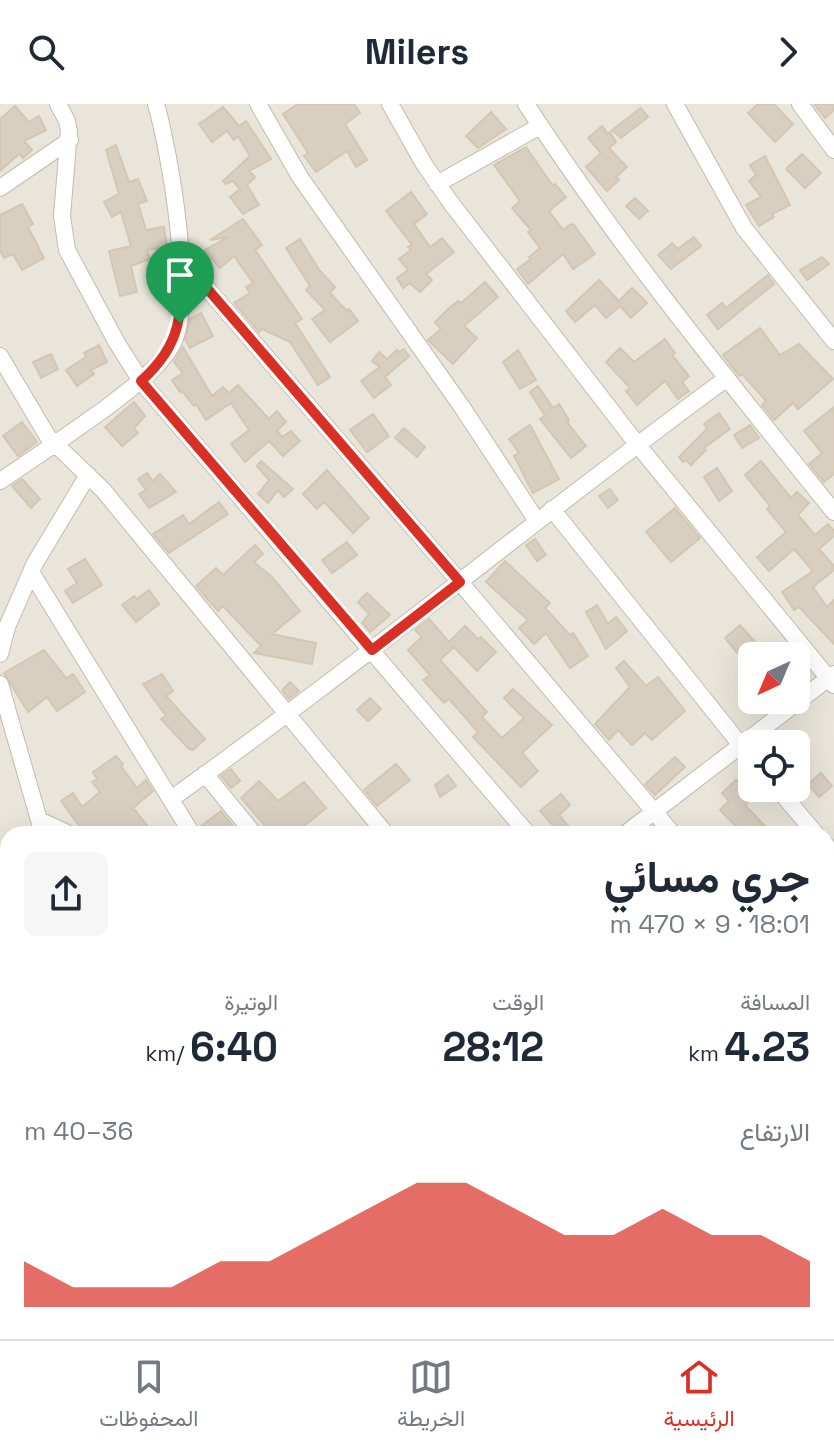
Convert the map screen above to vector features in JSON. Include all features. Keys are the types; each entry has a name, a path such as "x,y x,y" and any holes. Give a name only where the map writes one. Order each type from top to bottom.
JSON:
{"street":[{"path":"58,104 67,121 70,140 62,216 67,250 127,360 141,381 521,826"},
{"path":"0,481 55,446 141,381 164,356 177,334 181,291 174,183 167,141 156,104"},
{"path":"258,104 300,177 462,407 537,521"},
{"path":"390,104 437,184 637,444 832,679 773,730"},
{"path":"526,104 588,196 834,512"},
{"path":"675,104 744,228 834,341"},
{"path":"800,104 834,150"},
{"path":"437,184 540,126"},
{"path":"0,188 70,140"},
{"path":"180,257 666,826"},
{"path":"0,356 42,430 88,475 379,826"},
{"path":"171,799 287,715 552,509 727,378"},
{"path":"0,654 7,627 31,572 88,475"},
{"path":"552,509 738,742"},
{"path":"31,572 171,799 182,826"},
{"path":"1,695 41,826"},
{"path":"635,826 738,759"},
{"path":"205,774 247,826"},
{"path":"789,802 809,826"}],"shaded area":[{"path":"0,104 834,104 834,826 0,826"}],"building":[{"path":"298,104 354,104 360,113 345,124 367,160 356,167 347,151 316,172 304,156 308,153 283,114"},
{"path":"758,104 774,104 793,124 775,142 748,113"},
{"path":"814,104 834,104 834,110 825,118"},
{"path":"15,106 29,122 39,116 46,130 24,141 32,150 23,158 19,154 0,171 0,119"},
{"path":"223,107 239,126 246,121 271,159 249,171 255,177 247,185 259,205 243,214 230,197 240,189 233,181 226,184 223,181 250,156 238,136 234,140 227,131 212,142 199,124"},
{"path":"641,108 648,117 621,138 612,130"},
{"path":"491,112 506,129 478,148 466,136"},
{"path":"602,126 616,142 609,148 627,167 607,191 586,167 601,153 588,138"},
{"path":"116,145 129,182 138,179 147,201 138,204 146,230 164,227 167,247 147,250 150,259 131,266 137,292 120,296 109,251 131,246 121,212 112,217 104,202 119,194 106,150"},
{"path":"526,147 553,186 555,184 566,197 549,211 563,230 574,225 595,254 573,269 563,254 528,284 517,269 540,248 528,232 531,230 512,208 520,201 494,165"},
{"path":"802,154 821,173 805,188 786,169"},
{"path":"765,156 790,205 772,214 774,217 759,226 746,205 761,197 749,181 756,175 750,165"},
{"path":"411,192 427,214 414,224 430,247 442,238 454,252 426,274 432,280 420,292 410,283 403,288 397,278 408,270 399,259 411,250 408,247 412,245 386,211"},
{"path":"635,198 648,211 639,219 626,206"},
{"path":"22,204 33,224 28,227 44,258 22,270 13,254 4,258 0,250 0,215"},
{"path":"243,219 262,245 255,250 302,319 295,323 330,377 318,385 290,342 262,329 259,332 234,303 250,293 246,287 253,283 234,256 220,268 205,250 228,237 210,240"},
{"path":"694,237 701,246 671,269 658,255 672,243 678,249"},
{"path":"300,239 320,271 335,287 330,293 358,321 330,342 312,319 325,310 306,290 310,286 286,248"},
{"path":"822,257 829,264 807,280 800,270"},
{"path":"768,275 774,284 718,329 707,315 722,303 726,308"},
{"path":"599,280 619,301 632,288 647,303 631,318 620,306 606,318 595,305 575,322 566,311"},
{"path":"485,282 498,297 464,326 477,338 453,364 428,340 441,329 435,322"},
{"path":"201,313 213,336 190,348 185,339 190,319"},
{"path":"760,328 780,355 799,344 833,379 798,409 793,403 774,420 762,405 766,401 742,374 739,376 723,355"},
{"path":"665,339 675,353 672,355 689,376 682,382 689,391 678,399 665,381 637,405 626,391 630,388 606,362 620,348 634,362"},
{"path":"99,345 107,362 91,370 94,374 77,386 66,370 86,357 84,353"},
{"path":"183,347 212,396 223,387 229,393 238,385 269,419 277,411 286,422 277,431 282,437 291,431 300,441 283,456 269,441 245,462 231,444 249,430 231,403 206,420 196,404 194,406 172,380 183,373 174,362"},
{"path":"404,349 409,356 385,377 391,385 374,398 361,381 380,367 372,361 379,352 387,359 397,350"},
{"path":"518,350 536,380 520,389 503,362"},
{"path":"51,354 58,369 41,378 33,362"},
{"path":"538,386 553,408 559,404 569,420 567,422 586,446 571,458 540,419 545,416 530,392"},
{"path":"134,402 145,416 134,428 138,433 122,446 105,427"},
{"path":"834,407 834,474 824,482 809,464 822,453 804,431"},
{"path":"719,413 730,429 704,448 706,450 691,465 686,460 683,462 679,457 707,429 704,424"},
{"path":"373,414 389,436 367,452 350,430"},
{"path":"22,422 37,442 18,456 3,436"},
{"path":"530,425 559,479 533,493 514,456 519,453 509,439"},
{"path":"750,425 759,438 742,448 734,435"},
{"path":"404,428 425,447 417,457 395,438"},
{"path":"261,461 293,489 284,497 278,490 268,503 258,494 269,480 257,466"},
{"path":"761,461 791,498 797,492 809,503 798,515 815,535 828,524 834,531 834,536 819,549 834,570 813,587 827,607 834,600 834,644 799,607 794,610 782,592 813,571 794,549 769,571 757,557 786,532 745,475"},
{"path":"717,468 732,491 719,501 704,477"},
{"path":"327,470 369,518 353,533 324,502 317,509 303,494"},
{"path":"147,473 153,481 160,474 176,492 149,508 139,494 146,490 138,479"},
{"path":"22,479 40,499 31,508 12,486"},
{"path":"610,489 618,500 608,508 599,496"},
{"path":"219,502 228,514 169,553 153,534 183,515 189,524"},
{"path":"675,508 700,538 671,562 646,532"},
{"path":"535,539 546,555 537,561 526,545"},
{"path":"347,542 357,555 332,573 322,560"},
{"path":"255,545 263,554 254,562 272,577 300,611 272,634 316,643 312,664 254,653 261,646 223,606 218,611 196,586 216,568 223,575"},
{"path":"85,559 102,585 73,603 65,591 77,583 68,569"},
{"path":"505,561 550,603 545,608 570,635 573,633 588,656 570,668 546,633 534,644 519,628 528,620 486,582"},
{"path":"149,590 159,604 136,622 122,605"},
{"path":"367,593 390,615 370,632 362,623 369,614 358,602"},
{"path":"597,605 608,624 616,617 627,631 606,649 586,612"},
{"path":"429,619 449,642 465,626 496,652 477,671 454,647 440,660 487,712 482,717 502,738 524,718 504,698 513,689 552,725 522,753 538,771 521,787 473,737 478,732 449,699 444,703 423,680 430,675 408,650 422,637 415,630"},
{"path":"740,625 755,642 738,642 738,654 725,638"},
{"path":"44,650 66,678 73,674 85,692 57,711 47,697 28,712 4,673"},
{"path":"624,661 646,686 658,677 685,711 652,740 645,733 632,745 618,730 609,740 595,724 630,687 616,668"},
{"path":"162,674 173,691 166,696 205,739 193,750 161,719 166,716 143,684"},
{"path":"290,682 299,691 289,699 282,690"},
{"path":"370,698 381,709 368,721 357,710"},
{"path":"116,756 137,788 146,780 153,791 133,808 148,826 79,826 61,801 73,793 82,807 100,792 92,782 97,779 93,772"},
{"path":"675,757 685,767 655,795 645,784"},
{"path":"396,764 410,780 377,806 364,790"},
{"path":"231,769 240,781 231,788 221,776"},
{"path":"821,773 832,786 819,797 810,782"},
{"path":"448,775 456,786 440,797 435,785"},
{"path":"736,780 738,802 748,802 745,805 765,826 736,826 720,810 729,801 722,793"},
{"path":"259,781 278,801 304,782 326,808 304,826 265,826 241,798"},
{"path":"561,794 570,805 559,815 568,826 554,826 540,811"},
{"path":"221,811 232,825 231,826 201,826"}],"route":[{"path":"180,257 460,582 372,650 141,381 172,344 180,323 180,257"}]}
